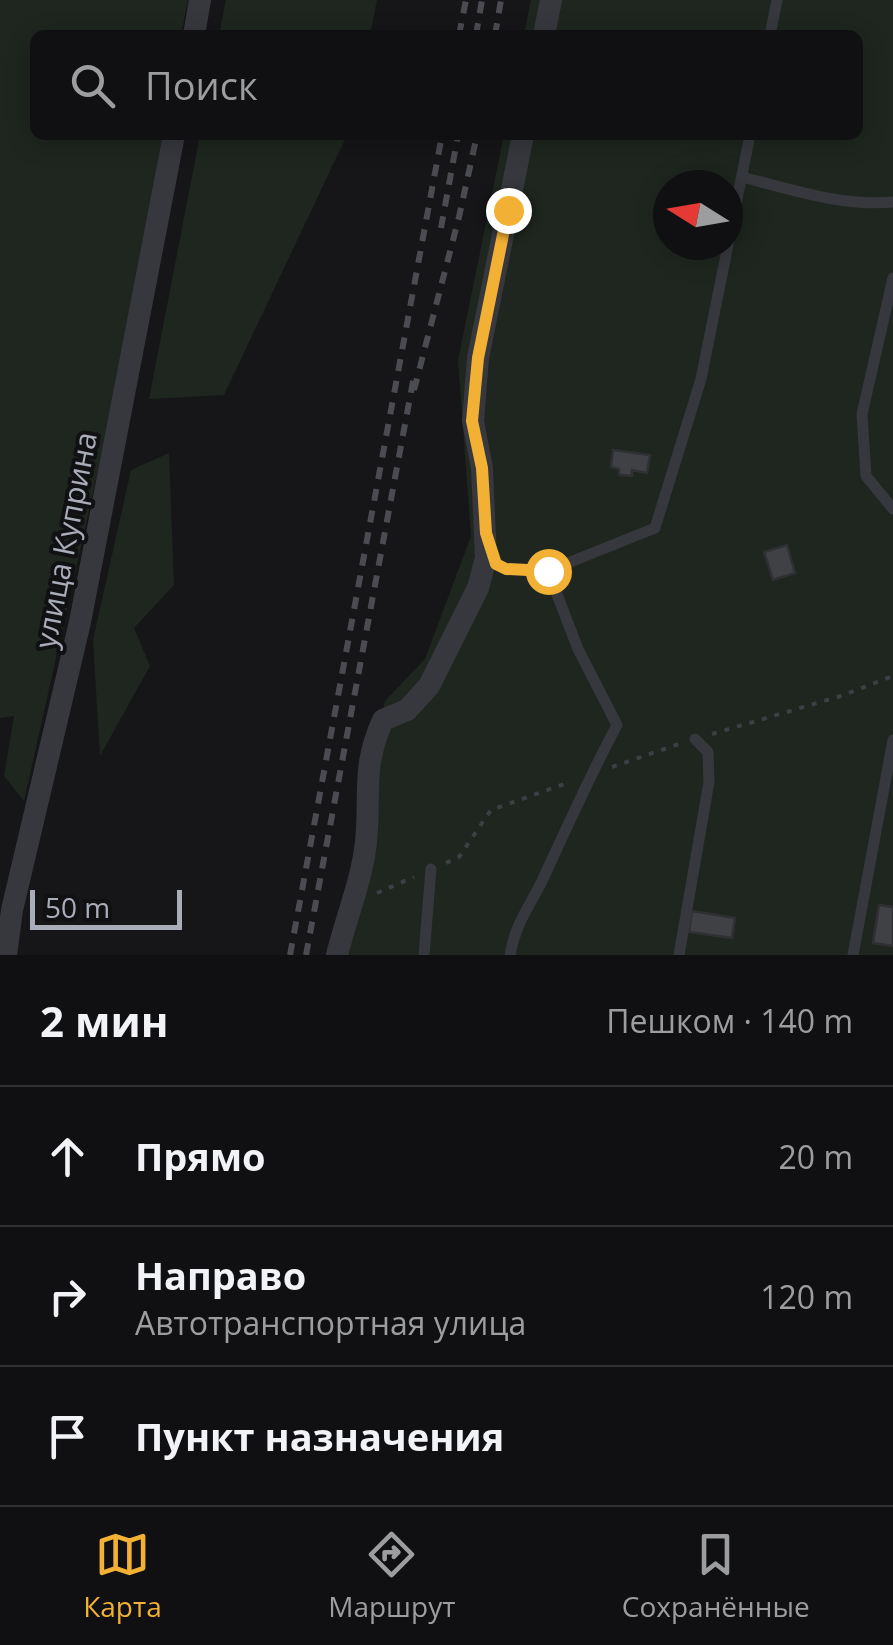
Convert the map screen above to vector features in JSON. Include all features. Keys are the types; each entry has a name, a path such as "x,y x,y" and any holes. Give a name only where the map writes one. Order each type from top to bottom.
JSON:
{"street":[{"path":"195,30 200,0"},
{"path":"545,30 551,0"},
{"name":"улица Куприна","path":"6,955 12,910 80,622 173,140"},
{"path":"337,955 348,906 362,869 365,789 373,742 382,720 407,710 429,686 478,588 486,558 482,468 472,421 478,358 522,140"}],"lane":[{"path":"771,30 777,0"},
{"path":"743,172 749,140"},
{"path":"743,177 822,197 878,204 893,202"},
{"path":"486,533 496,564 506,569 548,571 655,528 701,379 725,260"},
{"path":"893,278 862,414 866,476 893,509"},
{"path":"510,955 514,931 617,726 578,649 548,571"},
{"path":"678,955 709,782 708,752 695,739"},
{"path":"854,955 893,740"},
{"path":"424,955 431,869"}],"path":[{"path":"348,906 459,857 491,810 893,676"}],"shaded area":[{"path":"0,0 188,0 182,30 30,30 30,140 162,140 114,398 24,801 4,776 14,716 0,718"},
{"path":"226,0 377,0 371,30 220,30"},
{"path":"531,0 893,0 893,955 335,955 385,701 425,659 471,536 458,360 503,140 863,140 863,30 525,30"},
{"path":"199,140 345,140 224,395 149,399"},
{"path":"169,453 174,585 134,628 150,666 100,756 93,640 131,470"}],"building":[{"path":"613,450 650,455 647,473 632,470 632,476 619,475 619,469 611,467"},
{"path":"787,545 795,573 773,580 764,552"},
{"path":"879,905 893,907 893,946 873,943"},
{"path":"692,911 735,918 732,938 689,932"}],"railway":[{"path":"460,30 466,0"},
{"path":"477,30 482,0"},
{"path":"496,30 501,0"},
{"path":"290,955 441,140"},
{"path":"441,228 457,140"},
{"path":"414,390 476,140"},
{"path":"306,955 414,376"}],"route":[{"path":"508,210 478,358 472,421 482,468 486,533 496,564 506,569 548,571"}]}
